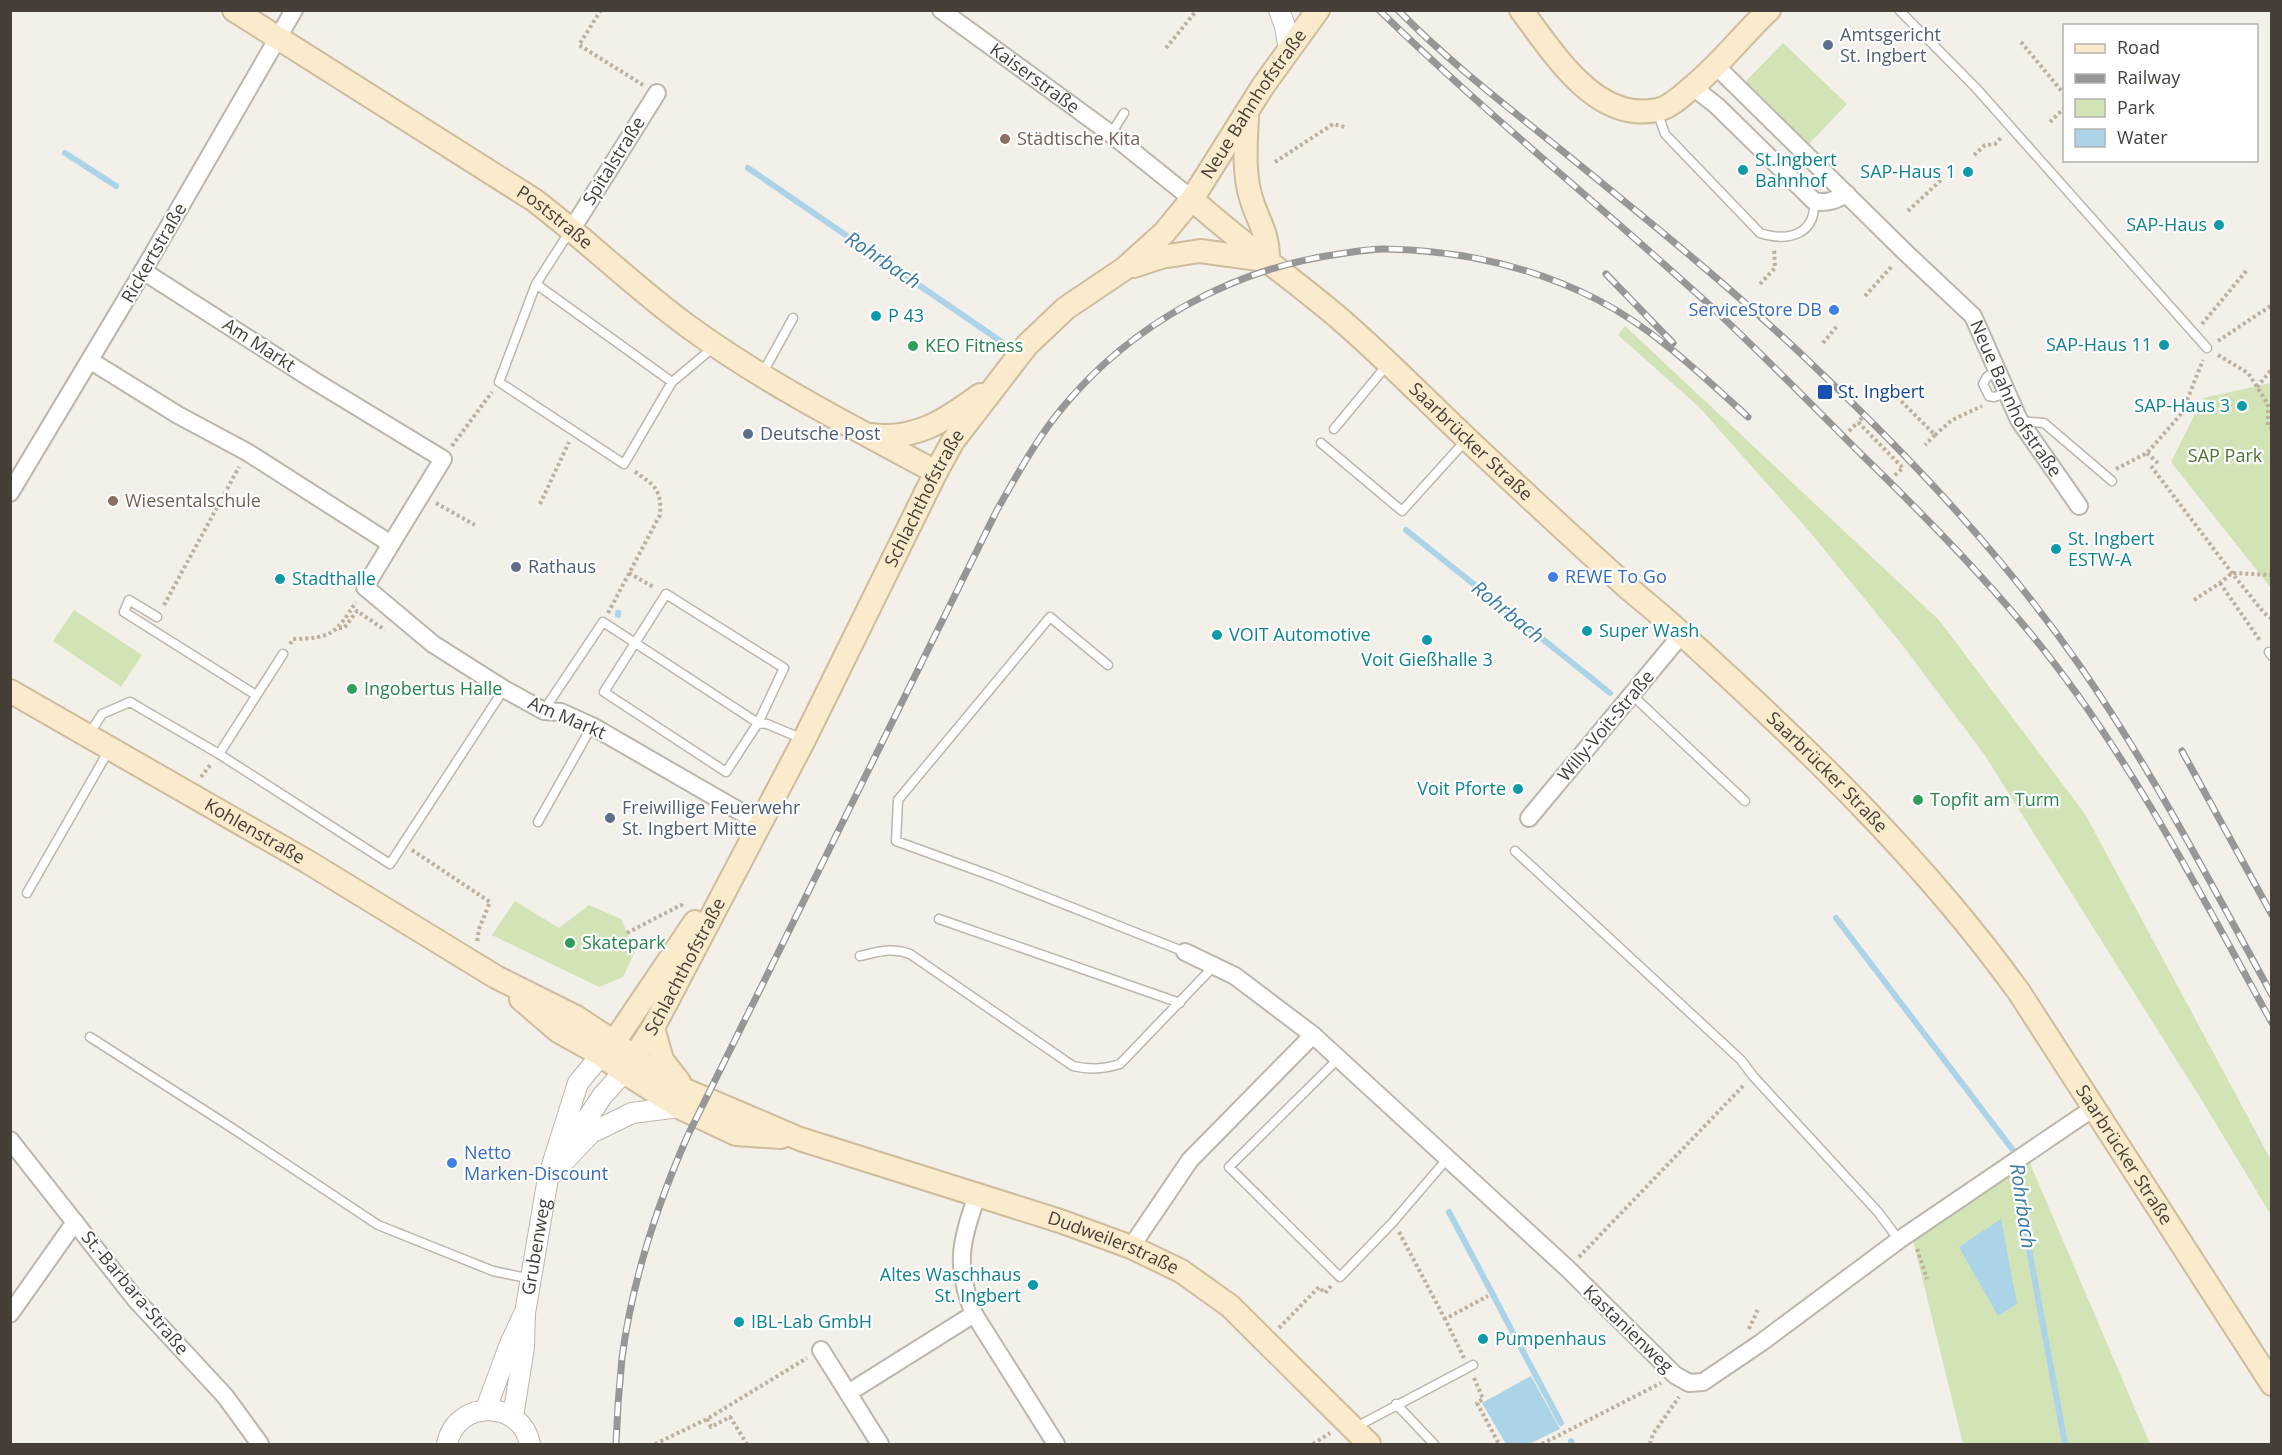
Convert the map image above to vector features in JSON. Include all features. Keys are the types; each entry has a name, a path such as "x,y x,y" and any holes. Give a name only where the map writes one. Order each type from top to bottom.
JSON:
{"main road":[{"name":"Poststraße","path":"234,10 534,200 572,229 664,308 716,345 762,375 936,472"},
{"name":"Neue Bahnhofstraße","path":"1192,199 1263,86 1318,10"},
{"path":"1521,10 1559,59 1581,83 1602,100 1617,109 1657,110 1677,100 1694,87 1769,10"},
{"path":"1124,270 1161,257 1190,252 1220,253 1268,260 1266,235 1249,190 1245,152 1247,114"},
{"name":"Kaiserstraße","path":"1192,199 1216,222 1268,260"},
{"name":"Schlachthofstraße","path":"629,1065 653,1028 804,740 953,441 1027,345 1066,308 1124,270 1164,233 1192,199"},
{"name":"Saarbrücker Straße","path":"1268,260 1389,362 1628,588 1682,634 1856,799 1924,872 2001,968 2095,1107 2271,1384"},
{"name":"Poststraße","path":"867,435 890,438 930,427 961,408 1003,377"},
{"name":"Kohlenstraße","path":"10,692 308,862 496,977 576,1017 608,1048"},
{"name":"Schlachthofstraße","path":"608,1048 699,916 741,860"},
{"path":"653,1028 662,1060 682,1099"},
{"name":"Dudweilerstraße","path":"608,1048 629,1065 655,1074 682,1099 800,1139 1060,1221 1131,1247 1191,1278 1230,1306 1361,1436"}],"street":[{"name":"Rickertstraße","path":"10,493 91,361 294,10"},
{"name":"Kaiserstraße","path":"941,10 1155,167 1192,199"},
{"path":"1279,10 1285,26 1289,50"},
{"name":"Neue Bahnhofstraße","path":"1715,65 1973,316 2019,420 2079,506"},
{"path":"1694,87 1717,106 1814,201 1824,203 1847,194"},
{"name":"Spitalstraße","path":"572,229 657,93"},
{"name":"Am Markt","path":"143,271 443,459"},
{"path":"91,361 178,415 247,452 391,544"},
{"path":"365,587 443,459"},
{"name":"Am Markt","path":"365,587 433,644 504,689 544,711 561,712 592,726 760,823"},
{"name":"Willy-Voit-Straße","path":"1529,818 1682,634"},
{"name":"Kastanienweg","path":"1185,952 1235,976 1313,1035 1568,1269 1682,1379 1703,1382 1762,1342 1910,1233 2095,1107"},
{"path":"1131,1247 1190,1160 1313,1035"},
{"name":"Grubenweg","path":"513,1417 524,1347 525,1313 548,1178 578,1083 608,1048"},
{"name":"Grubenweg","path":"548,1178 603,1095 629,1065"},
{"path":"548,1178 591,1133 632,1113 682,1099"},
{"name":"St.-Barbara-Straße","path":"10,1140 136,1300 225,1396 260,1444"},
{"path":"977,1196 965,1230 961,1253 965,1292 974,1314 1056,1444"},
{"path":"10,1314 75,1222"},
{"name":"Grubenweg","path":"486,1409 510,1344 525,1313"},
{"path":"848,1393 974,1314"},
{"path":"821,1350 880,1444"},
{"path":"444,1443 462,1419 474,1412 486,1409 504,1412 513,1417 522,1426 530,1444"}],"lane":[{"path":"1899,10 1976,88 2207,348"},
{"path":"1657,110 1665,134 1760,233 1773,237 1788,237 1799,233 1812,219 1814,201"},
{"path":"1111,134 1124,113"},
{"path":"572,229 536,284 500,382 624,464 672,382 716,345"},
{"path":"536,284 672,382"},
{"path":"762,375 793,318"},
{"path":"1334,429 1389,362"},
{"path":"2019,420 2044,423 2112,481"},
{"path":"1321,443 1402,511 1467,438"},
{"path":"666,594 784,668 758,723 726,772 604,692 666,594"},
{"path":"158,616 129,600 124,612 256,695"},
{"path":"1107,665 1050,617 898,800 896,841 995,877 1185,952"},
{"path":"544,711 603,622 758,723 767,724 804,740"},
{"path":"219,754 283,654"},
{"path":"87,736 102,714 130,702 219,754 390,864 504,689"},
{"path":"1632,695 1745,801"},
{"path":"538,822 592,726"},
{"path":"27,893 110,749"},
{"path":"1515,851 1741,1060 1878,1212 1910,1233"},
{"path":"939,919 1180,1002"},
{"path":"860,956 883,950 899,950 910,954 1073,1066 1088,1069 1104,1069 1120,1064 1214,966"},
{"path":"90,1037 378,1225 493,1271 532,1280"},
{"path":"1339,1058 1229,1167 1340,1277 1394,1222 1447,1159"},
{"path":"1361,1436 1396,1404 1471,1367"},
{"path":"1396,1404 1434,1444"}],"path":[{"path":"602,10 579,45 657,93"},
{"path":"1166,48 1197,10"},
{"path":"2021,42 2063,93"},
{"path":"2050,122 2063,109"},
{"path":"1275,162 1333,124 1345,127"},
{"path":"1974,155 1984,145 1995,144 2011,128"},
{"path":"1908,212 1941,180"},
{"path":"1865,296 1906,253"},
{"path":"1760,284 1775,268 1774,259"},
{"path":"2194,334 2247,270"},
{"path":"2104,475 2147,453 2182,413 2207,348 2271,305"},
{"path":"1823,343 1838,326"},
{"path":"2207,348 2248,373 2268,404 2268,426 2271,429"},
{"path":"2257,387 2271,369"},
{"path":"443,459 500,382"},
{"path":"1880,400 1890,390 1920,423 1935,435"},
{"path":"1925,446 1952,420 1980,406 2019,420"},
{"path":"1850,431 1860,420 1904,466 1894,476"},
{"path":"540,504 574,431"},
{"path":"158,616 247,452"},
{"path":"2147,453 2159,464"},
{"path":"603,622 660,515 661,500 654,485 624,464"},
{"path":"2151,466 2232,573 2271,619"},
{"path":"421,495 475,525"},
{"path":"629,573 666,594"},
{"path":"2194,600 2232,573 2271,575"},
{"path":"2220,583 2270,654"},
{"path":"339,628 365,587"},
{"path":"283,654 293,639 319,639 339,628 344,628 357,611 385,630 382,635"},
{"path":"404,845 490,902 479,929 474,964"},
{"path":"627,933 681,905 699,916"},
{"path":"1568,1269 1753,1076"},
{"path":"1394,1222 1471,1367 1483,1399 1477,1403 1499,1444"},
{"path":"1910,1233 1927,1279"},
{"path":"1266,1341 1319,1287 1325,1293"},
{"path":"1445,1319 1488,1296"},
{"path":"1749,1329 1759,1307"},
{"path":"655,1444 707,1419 821,1350"},
{"path":"1542,1444 1682,1379"},
{"path":"1650,1444 1682,1379"},
{"path":"707,1419 711,1427 730,1417 747,1444"}],"green space":[{"path":"1783,43 1847,104 1809,144 1745,82"},
{"path":"1625,326 1939,620 2085,814 2271,1160 2271,1215 2201,1099 1984,754 1904,647 1810,532 1699,407 1618,335"},
{"name":"SAP Park","path":"2272,383 2271,588 2171,462 2203,398"},
{"path":"74,610 142,655 121,687 53,641"},
{"name":"Skatepark","path":"515,901 559,928 589,905 621,919 635,951 623,977 599,987 492,935"},
{"path":"2026,1154 2150,1444 1963,1444 1911,1232"}],"water":[{"path":"2001,1219 2017,1304 1998,1316 1959,1247"},
{"path":"1531,1376 1560,1429 1529,1444 1506,1444 1482,1403"}],"waterway":[{"path":"65,153 116,186"},
{"name":"Rohrbach","path":"748,168 1015,351"},
{"name":"Rohrbach","path":"1406,530 1610,693"},
{"name":"Rohrbach","path":"1836,918 2019,1158 2022,1211 2065,1444"},
{"path":"1449,1212 1561,1423"}],"railway":[{"path":"1379,10 1462,87 1716,311 1906,498 1991,587 2066,679 2130,774 2189,873 2272,1023"},
{"path":"1398,10 1477,82 1659,230 1756,313 1855,405 1957,512 2021,587 2106,705 2180,828 2272,995"},
{"path":"616,1444 622,1358 632,1301 656,1216 688,1135 997,510 1045,431 1090,377 1152,326 1223,287 1299,261 1367,250 1412,250 1467,257 1521,269 1598,300 1658,339 1748,417"},
{"path":"1606,274 1673,343"},
{"path":"2182,751 2272,915"}],"place":[{"name":"Amtsgericht St. Ingbert","path":"1828,45"},
{"name":"Städtische Kita","path":"1005,139"},
{"name":"St.Ingbert Bahnhof","path":"1743,170"},
{"name":"SAP-Haus 1","path":"1968,172"},
{"name":"SAP-Haus","path":"2219,225"},
{"name":"ServiceStore DB","path":"1834,310"},
{"name":"P 43","path":"876,316"},
{"name":"SAP-Haus 11","path":"2164,345"},
{"name":"KEO Fitness","path":"913,346"},
{"name":"St. Ingbert","path":"1825,392"},
{"name":"SAP-Haus 3","path":"2242,406"},
{"name":"Deutsche Post","path":"748,434"},
{"name":"Wiesentalschule","path":"113,501"},
{"name":"St. Ingbert ESTW-A","path":"2056,549"},
{"name":"Rathaus","path":"516,567"},
{"name":"REWE To Go","path":"1553,577"},
{"name":"Stadthalle","path":"280,579"},
{"name":"Super Wash","path":"1587,631"},
{"name":"VOIT Automotive","path":"1217,635"},
{"name":"Voit Gießhalle 3","path":"1427,640"},
{"name":"Ingobertus Halle","path":"352,689"},
{"name":"Voit Pforte","path":"1518,789"},
{"name":"Topfit am Turm","path":"1918,800"},
{"name":"Freiwillige Feuerwehr St. Ingbert Mitte","path":"610,818"},
{"name":"Skatepark","path":"570,943"},
{"name":"Netto Marken-Discount","path":"452,1163"},
{"name":"Altes Waschhaus St. Ingbert","path":"1033,1285"},
{"name":"IBL-Lab GmbH","path":"739,1322"},
{"name":"Pumpenhaus","path":"1483,1339"}]}
